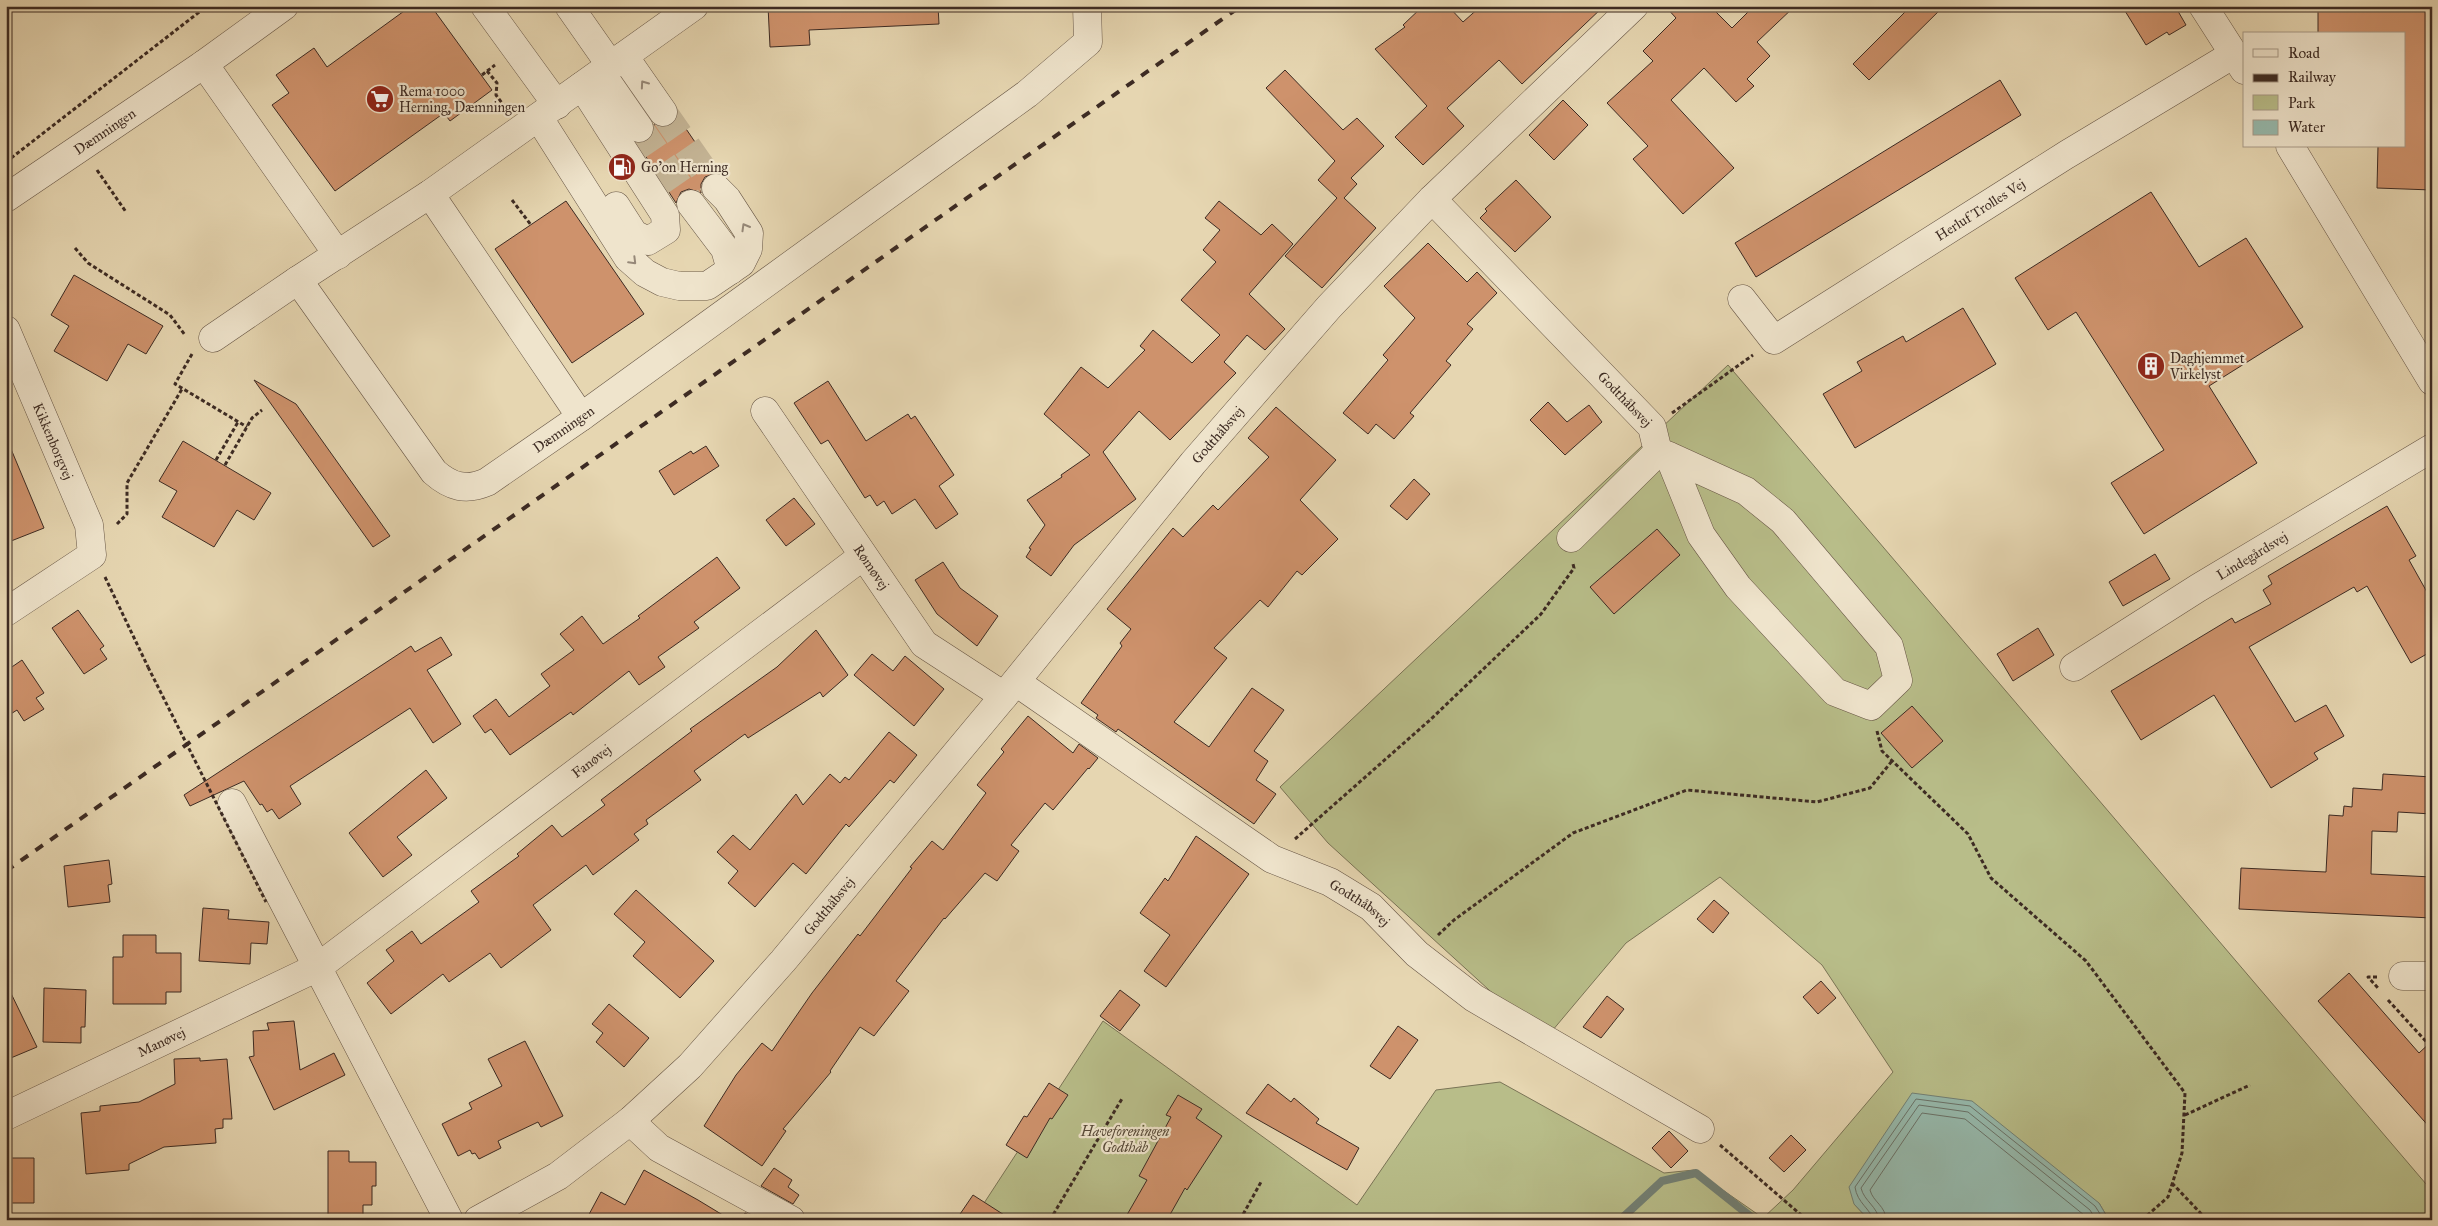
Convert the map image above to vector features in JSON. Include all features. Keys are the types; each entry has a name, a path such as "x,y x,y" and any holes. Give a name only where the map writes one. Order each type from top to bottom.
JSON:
{"street":[{"name":"Dæmningen","path":"6,198 204,64 284,6"},
{"path":"485,6 542,115 628,258 645,273 662,282 679,286 707,286 741,262 748,249 749,233 727,199 716,188"},
{"path":"568,6 639,128"},
{"path":"200,343 430,194 542,115 605,70 665,15 694,6"},
{"name":"Dæmningen","path":"296,281 416,449 444,482 457,487 473,488 487,482 581,417 1027,94 1088,42 1087,6"},
{"name":"Godthåbsvej","path":"478,1220 558,1176 630,1121 697,1059 783,961 1010,689 1193,463 1329,307 1432,199 1634,6"},
{"path":"2203,6 2239,62"},
{"name":"Herluf Trolles Vej","path":"1774,340 2066,155 2239,62"},
{"path":"204,64 338,255"},
{"path":"542,115 634,234 648,241 666,230 665,215 605,70"},
{"path":"605,70 663,112"},
{"path":"2291,148 2432,381"},
{"path":"430,194 581,417"},
{"name":"Godthåbsvej","path":"1432,199 1659,445"},
{"path":"691,204 724,249 732,270"},
{"path":"1742,299 1774,340"},
{"name":"Kikkenborgvej","path":"6,330 89,525 91,548"},
{"name":"Rømøvej","path":"765,411 924,644 1010,689"},
{"path":"1571,538 1659,445"},
{"path":"1659,445 1746,491 1783,521 1889,646 1898,680 1871,706 1835,692 1738,587 1701,535 1659,445"},
{"name":"Lindegårdsvej","path":"2074,667 2198,588 2432,448"},
{"path":"6,612 91,548"},
{"name":"Fanøvej","path":"318,967 863,556"},
{"name":"Godthåbsvej","path":"1010,689 1272,859 1330,882 1371,907 1417,954 1474,998 1700,1129"},
{"path":"232,803 449,1220"},
{"name":"Manøvej","path":"6,1116 318,967"},
{"path":"2403,976 2432,976"},
{"path":"630,1121 659,1148 791,1220"}],"path":[{"path":"6,162 207,6"},
{"path":"487,70 497,83 496,95 542,115"},
{"path":"82,148 126,212"},
{"path":"512,200 531,225"},
{"path":"76,248 88,262 170,315 200,343 175,384 247,427"},
{"path":"1659,445 1774,340"},
{"path":"182,389 128,483 127,514 91,548 266,902"},
{"path":"225,465 252,418 262,410"},
{"path":"216,460 238,422"},
{"path":"1272,859 1430,720 1541,614 1574,568 1571,538"},
{"path":"1871,706 1882,751 1968,834 1991,878 2086,961 2186,1093 2182,1153 2168,1197 2142,1220"},
{"path":"1417,954 1454,920 1572,833 1687,790 1817,802 1870,788 1892,761"},
{"path":"2184,1115 2250,1085"},
{"path":"1050,1220 1123,1097"},
{"path":"1700,1129 1743,1163 1806,1220"},
{"path":"1240,1220 1261,1182"},
{"path":"2172,1183 2207,1220"}],"green space":[{"name":"Haveforeningen Godthåb","path":"1728,365 2432,1191 2432,1220 2109,1220 2099,1203 1854,1204 1869,1220 973,1220 1103,1021 1357,1205 1436,1090 1500,1082 1664,1173 1694,1170 1763,1218 1793,1190 1893,1072 1822,965 1720,877 1626,943 1552,1031 1500,1000 1328,843 1280,787"}],"water":[{"path":"1912,1093 1972,1101 2099,1203 2109,1220 1869,1220 1854,1204 1849,1187"}],"building":[{"name":"Rema 1000 Herning, Dæmningen","path":"411,6 431,6 492,90 450,121 444,113 335,191 272,105 289,93 276,75 314,48 327,67"},
{"path":"768,6 938,6 939,24 809,30 810,45 770,47"},
{"path":"1423,6 1448,6 1463,22 1481,6 1604,6 1522,84 1499,60 1447,108 1464,126 1423,165 1395,137 1427,106 1375,49 1405,27 1403,25"},
{"path":"1665,6 1710,6 1732,28 1754,6 1795,6 1757,42 1770,56 1747,79 1754,86 1736,102 1704,68 1671,100 1734,168 1683,214 1633,159 1648,146 1607,103 1653,61 1643,51 1676,18"},
{"path":"1911,6 1944,6 1869,80 1853,64"},
{"path":"2122,6 2175,6 2186,25 2169,35 2167,32 2146,45"},
{"path":"2318,6 2432,6 2432,190 2377,188 2378,148 2406,148 2406,32 2318,32"},
{"path":"1285,70 1343,130 1357,118 1384,146 1351,178 1357,184 1344,198 1376,228 1322,288 1285,256 1337,198 1318,180 1335,161 1266,88"},
{"path":"2000,80 2021,115 1756,277 1735,243"},
{"path":"1563,100 1588,125 1554,160 1529,135"},
{"path":"678,117 716,173 705,177 701,184 701,193 689,189 681,192 676,203 637,143 648,141 653,134 654,124 665,127 672,124"},
{"path":"1516,180 1551,217 1515,252 1480,218 1487,211 1485,209"},
{"name":"Daghjemmet Virkelyst","path":"2151,192 2199,267 2246,238 2303,327 2209,386 2257,463 2144,534 2111,483 2164,450 2076,312 2048,330 2015,278"},
{"path":"566,201 644,314 572,363 495,249"},
{"path":"1219,201 1261,235 1272,224 1293,244 1249,294 1285,329 1265,350 1247,335 1224,362 1236,373 1170,440 1139,411 1103,452 1136,499 1074,545 1051,576 1026,557 1031,549 1029,548 1045,525 1027,500 1062,477 1061,475 1090,455 1044,414 1081,367 1108,388 1145,350 1140,346 1153,330 1192,363 1220,335 1181,300 1216,262 1203,250 1220,230 1205,218"},
{"path":"1428,243 1467,282 1477,272 1497,293 1467,324 1473,329 1446,361 1451,365 1410,413 1414,416 1394,439 1376,424 1368,434 1343,413 1388,360 1383,355 1415,318 1384,286"},
{"path":"74,275 163,326 146,354 128,344 107,381 54,351 69,326 51,315"},
{"path":"1963,308 1996,364 1855,448 1823,394 1862,371 1857,362 1903,336 1906,342"},
{"path":"254,380 296,404 390,536 373,547"},
{"path":"828,381 866,441 908,414 911,419 915,416 954,475 939,486 958,514 936,529 915,499 892,514 884,501 877,506 870,495 865,498 828,440 821,444 794,403"},
{"path":"1548,402 1567,422 1589,405 1602,422 1565,455 1530,420"},
{"path":"1276,407 1336,460 1300,500 1338,539 1302,575 1297,571 1268,607 1260,600 1214,648 1227,658 1174,722 1209,747 1252,688 1284,710 1254,751 1268,761 1256,780 1276,794 1254,824 1118,729 1116,732 1096,718 1098,715 1081,703 1122,646 1120,643 1131,629 1107,609 1173,528 1183,537 1213,505 1218,510 1269,457 1248,438"},
{"path":"6,437 44,528 6,543"},
{"path":"183,441 271,493 254,520 237,510 214,547 162,517 177,491 159,481"},
{"path":"706,446 719,466 674,495 659,471 691,451 693,454"},
{"path":"1414,479 1430,494 1407,520 1390,506"},
{"path":"794,498 815,524 786,546 766,520"},
{"path":"2387,506 2416,556 2409,560 2432,601 2432,651 2411,663 2367,586 2357,592 2354,587 2249,647 2295,722 2326,705 2344,736 2314,753 2318,759 2271,788 2214,695 2141,740 2111,691 2232,618 2235,623 2271,604 2263,590 2272,584 2268,576"},
{"path":"1657,529 1680,555 1614,614 1590,587"},
{"path":"2155,554 2170,579 2123,606 2109,582"},
{"path":"717,557 740,588 694,622 699,628 658,657 665,667 639,685 629,671 573,715 571,712 510,755 491,729 485,733 473,716 496,699 509,717 550,686 541,674 574,650 560,634 582,616 603,644 640,618 638,616"},
{"path":"943,562 960,588 998,616 977,646 937,614 915,580"},
{"path":"78,610 104,646 100,649 107,659 84,674 52,628"},
{"path":"2038,628 2054,655 2013,681 1997,654"},
{"path":"816,630 848,675 823,697 820,692 748,738 745,734 694,771 701,780 646,820 648,824 634,834 639,840 593,875 586,865 533,905 551,930 501,968 490,953 449,982 443,974 391,1014 367,983 394,961 386,950 412,931 421,944 479,902 471,891 519,856 517,854 552,825 562,837 605,805 601,800 692,731 690,729 777,667"},
{"path":"441,637 452,655 427,670 461,724 433,743 410,708 290,786 301,804 279,819 272,809 267,812 262,804 260,805 244,781 190,806 184,795 411,646 415,652"},
{"path":"872,654 893,671 905,656 944,689 914,726 854,675"},
{"path":"22,660 44,693 36,698 44,709 24,721 17,710 6,717 6,671"},
{"path":"1912,706 1943,741 1912,768 1881,733"},
{"path":"1028,716 1073,753 1079,744 1098,758 1053,810 1045,803 1011,845 1019,851 997,881 985,873 944,918 896,981 909,991 874,1036 860,1027 831,1072 783,1129 786,1131 762,1166 704,1126 736,1075 762,1043 772,1051 812,993 858,934 860,936 912,868 910,867 932,841 943,850 986,793 977,785 1004,752 1001,749"},
{"path":"889,732 917,755 894,783 890,780 849,827 846,824 806,874 793,863 755,907 728,883 738,871 717,852 733,835 750,850 796,794 803,805 830,774 840,783 845,777 849,780"},
{"path":"426,770 447,798 397,837 412,855 383,877 349,833"},
{"path":"2383,774 2432,777 2432,814 2398,812 2397,832 2372,831 2371,874 2432,877 2432,918 2239,909 2241,868 2326,872 2329,815 2343,816 2344,806 2352,807 2353,788 2382,790"},
{"path":"1196,836 1249,874 1166,987 1144,971 1170,935 1140,913 1165,878 1168,881"},
{"path":"109,860 112,884 108,885 110,902 68,907 64,866"},
{"path":"636,890 714,961 680,998 633,956 645,942 614,914"},
{"path":"1714,900 1729,913 1713,933 1697,919"},
{"path":"203,908 229,910 228,919 269,922 267,944 251,943 250,964 199,961"},
{"path":"123,935 156,935 156,953 181,953 181,992 166,992 166,1004 113,1004 113,957 123,957"},
{"path":"2349,973 2419,1053 2432,1041 2432,1130 2318,1001"},
{"path":"1821,981 1836,998 1818,1014 1803,997"},
{"path":"6,983 37,1047 6,1060"},
{"path":"44,988 86,990 85,1027 81,1027 81,1043 43,1042"},
{"path":"1120,990 1140,1005 1120,1031 1100,1016"},
{"path":"1607,996 1624,1009 1601,1038 1583,1027"},
{"path":"609,1004 649,1038 624,1067 596,1042 603,1033 592,1024"},
{"path":"294,1021 300,1070 334,1053 345,1075 274,1110 249,1057 254,1056 253,1031 269,1030 267,1023"},
{"path":"1398,1026 1418,1040 1390,1079 1370,1066"},
{"path":"525,1041 563,1116 541,1127 538,1122 498,1141 501,1148 479,1159 470,1150 458,1156 442,1124 472,1109 469,1103 502,1086 488,1059"},
{"path":"200,1058 200,1061 227,1059 232,1119 223,1119 223,1128 215,1129 216,1143 164,1147 129,1164 129,1170 86,1174 81,1113 100,1111 100,1106 139,1102 175,1084 174,1059"},
{"path":"1049,1083 1068,1095 1052,1119 1050,1118 1027,1158 1006,1145 1024,1116 1027,1117"},
{"path":"1268,1084 1291,1102 1294,1098 1319,1119 1316,1123 1359,1148 1347,1170 1246,1113"},
{"path":"1178,1095 1202,1109 1196,1118 1222,1136 1187,1190 1185,1188 1167,1220 1124,1220 1147,1180 1139,1176 1171,1117 1166,1115"},
{"path":"1669,1131 1688,1151 1671,1168 1652,1148"},
{"path":"1791,1135 1806,1150 1784,1172 1769,1158"},
{"path":"328,1151 349,1151 349,1162 376,1162 376,1186 372,1186 372,1205 363,1205 363,1220 328,1220"},
{"path":"6,1158 34,1158 34,1203 6,1203"},
{"path":"774,1168 792,1180 788,1187 799,1195 793,1204 761,1186"},
{"path":"644,1170 731,1220 586,1220 601,1192 625,1205"},
{"path":"973,1195 1012,1220 956,1220"},
{"path":"745,1213 758,1220 741,1220"}],"waterway":[{"path":"1620,1220 1662,1181 1696,1173 1755,1220"}],"tunnel":[{"path":"663,112 716,188"},
{"path":"639,128 691,204"}],"railway":[{"path":"6,871 1241,6"}],"place":[{"name":"Rema 1000 Herning, Dæmningen","path":"380,99"},
{"name":"Go'on Herning","path":"622,167"},
{"name":"Daghjemmet Virkelyst","path":"2151,366"}]}
